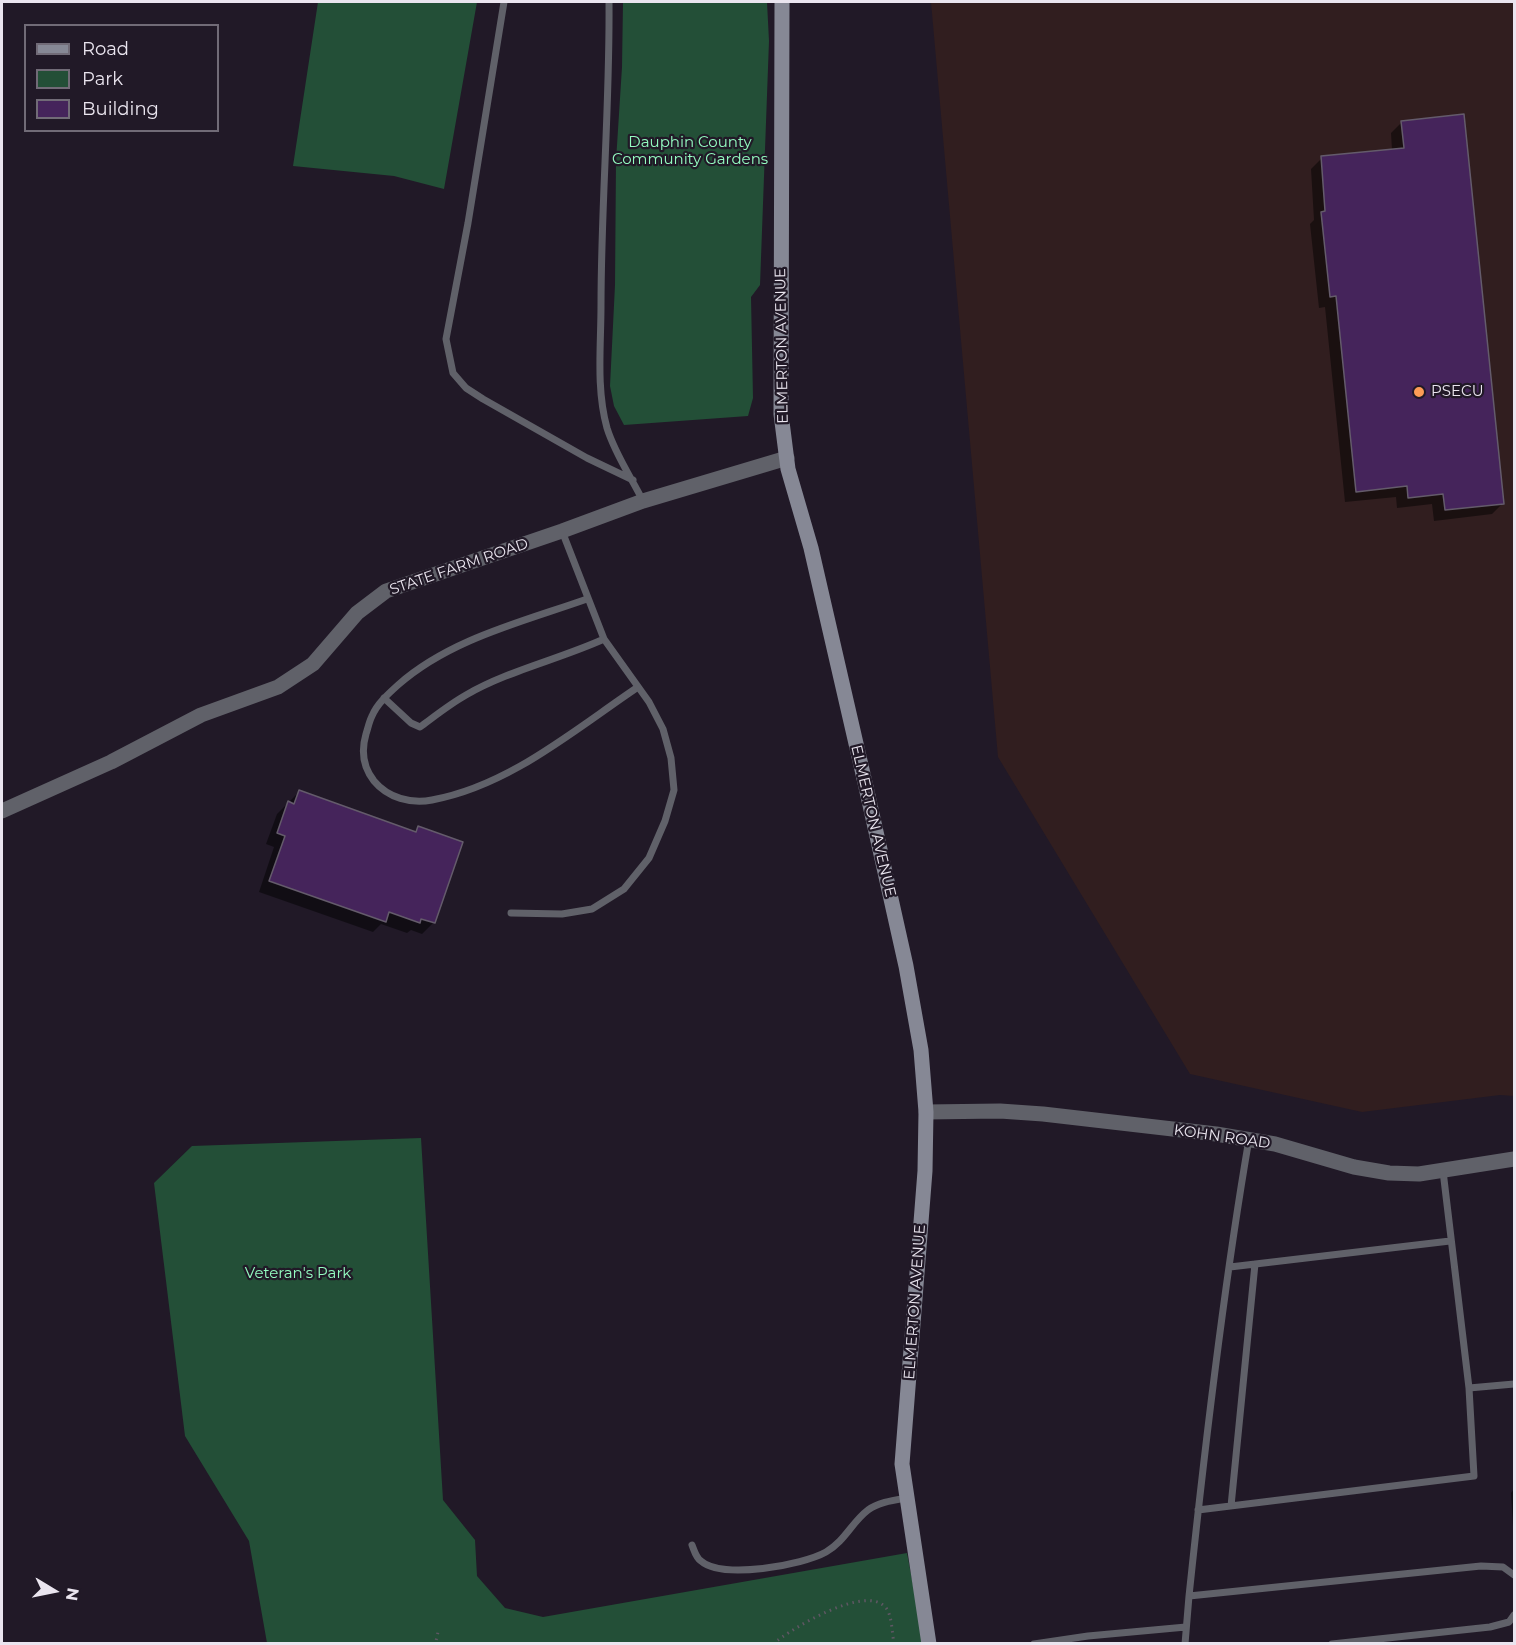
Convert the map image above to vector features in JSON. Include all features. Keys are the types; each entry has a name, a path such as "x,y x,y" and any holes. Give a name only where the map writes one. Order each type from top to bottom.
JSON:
{"main road":[{"name":"ELMERTON AVENUE","path":"782,2 781,414 788,469 811,548 831,632 906,966 921,1050 926,1112 925,1171 902,1464 929,1644"}],"street":[{"name":"STATE FARM ROAD","path":"2,811 111,762 201,715 278,687 313,664 357,613 386,591 643,501 787,458"},
{"name":"KOHN ROAD","path":"926,1112 1000,1111 1043,1114 1249,1139 1370,1170 1404,1174 1443,1171 1515,1160"}],"lane":[{"path":"504,2 468,223 446,339 453,373 466,388 483,399 587,458 633,480"},
{"path":"609,2 610,68 601,261 600,384 613,446 643,501"},
{"path":"511,912 562,914 592,909 624,889 650,858 665,821 674,790 663,729 649,702 604,639 562,531"},
{"path":"587,599 459,645 415,671 384,698 372,715 364,740 364,764 375,782 396,797 410,802 459,793 516,769 638,687"},
{"path":"384,698 411,723 420,727 467,694 604,639"},
{"path":"1185,1644 1198,1510 1249,1139"},
{"path":"1198,1510 1474,1476 1469,1388 1443,1171"},
{"path":"1230,1267 1450,1241"},
{"path":"1231,1506 1255,1264"},
{"path":"1469,1388 1515,1384"},
{"path":"692,1545 699,1561 723,1569 749,1571 807,1561 838,1544 868,1509 891,1500 907,1498"},
{"path":"1189,1596 1480,1566 1503,1567 1515,1575"},
{"path":"1332,1644 1491,1627 1509,1622 1515,1615"},
{"path":"1034,1644 1088,1636 1186,1627"}],"path":[{"path":"773,1644 797,1627 832,1609 871,1599 880,1602 887,1609 894,1644"},
{"path":"432,1644 436,1641 438,1632"}],"shaded area":[{"path":"931,2 1514,2 1514,1096 1500,1095 1362,1112 1190,1074 998,757"}],"green space":[{"path":"318,2 477,2 444,189 394,176 293,166"},
{"name":"Dauphin County Community Gardens","path":"623,2 767,2 769,41 760,285 751,297 753,398 748,416 624,425 614,406 610,386"},
{"name":"Veteran's Park","path":"421,1138 443,1500 475,1540 477,1576 505,1608 543,1617 907,1553 924,1643 267,1643 249,1541 185,1436 154,1183 192,1146"}],"building":[{"name":"PSECU","path":"1464,114 1504,504 1445,510 1443,494 1408,498 1407,486 1356,492 1336,296 1330,297 1321,212 1325,211 1321,156 1404,148 1401,121"},
{"path":"299,790 416,832 418,826 463,842 435,923 421,919 420,923 389,912 386,922 269,881 285,836 277,833 288,801 294,804"}],"place":[{"name":"PSECU","path":"1419,392"}]}
